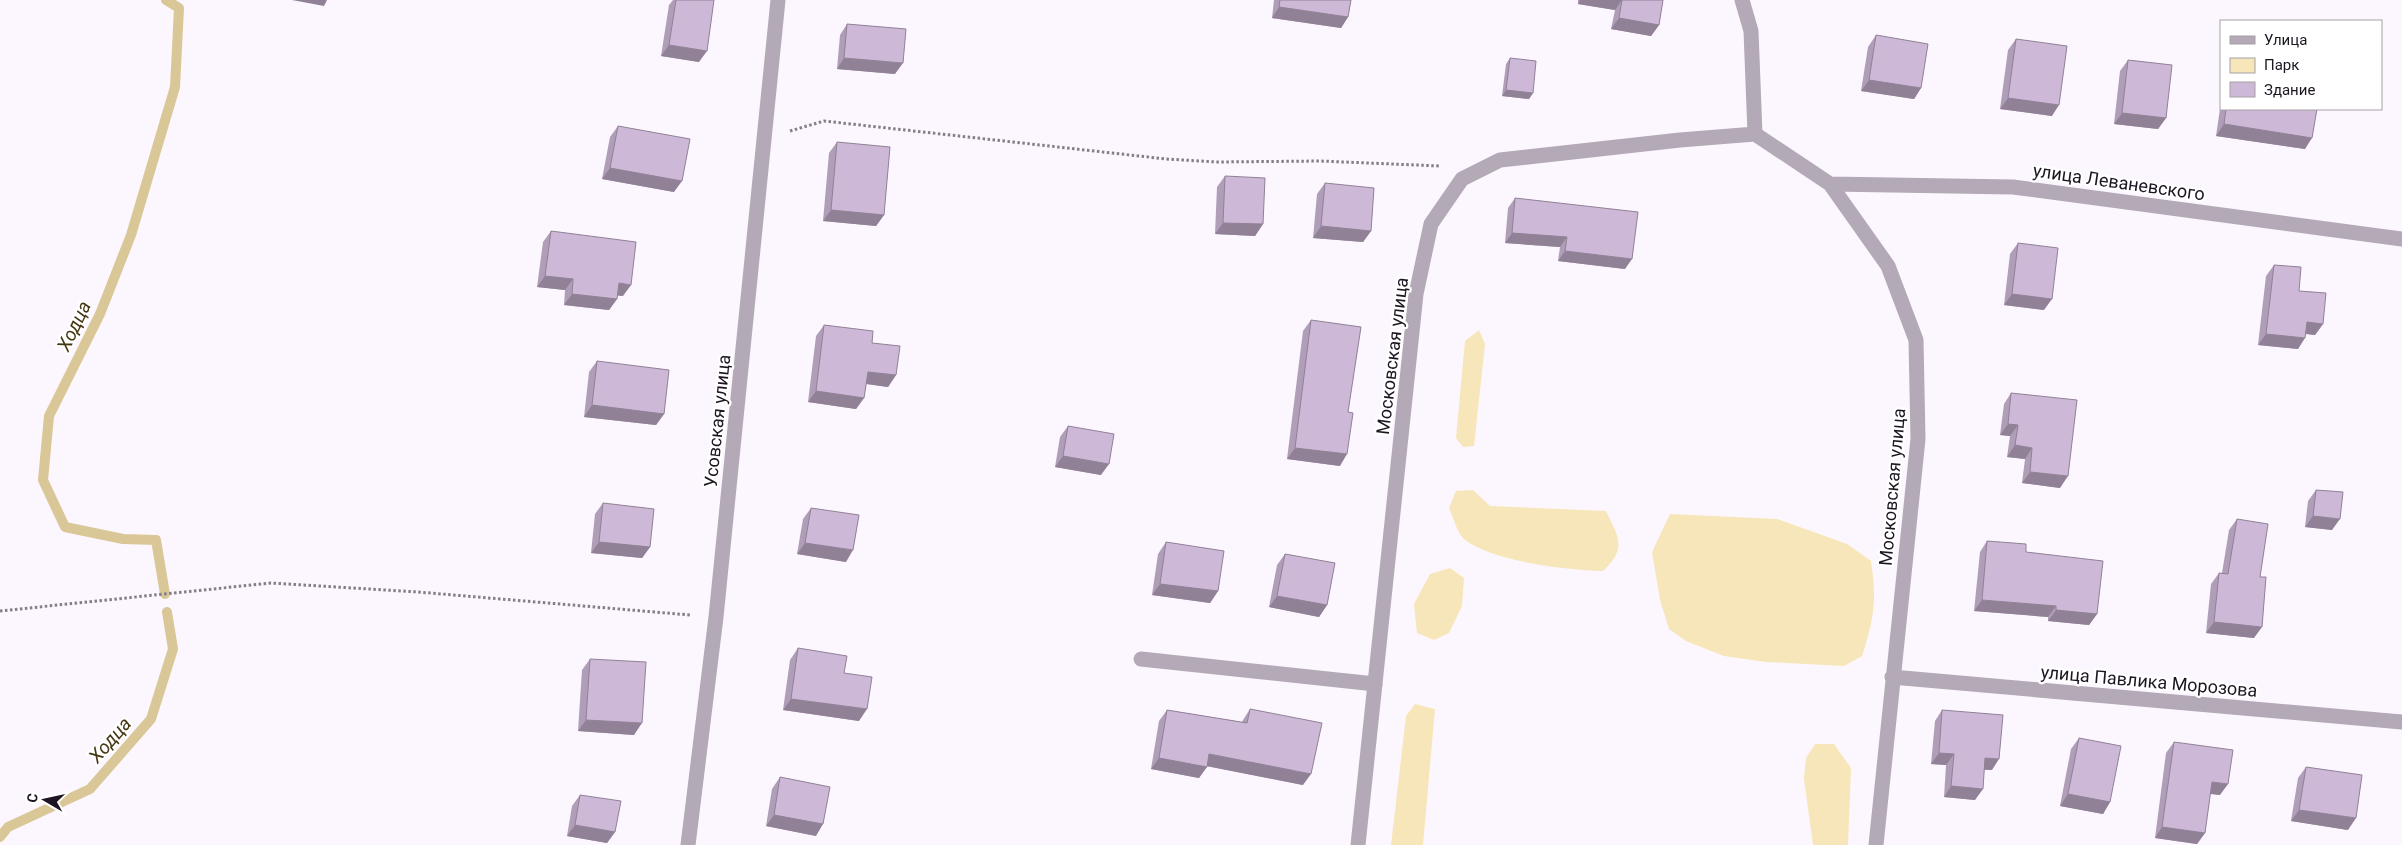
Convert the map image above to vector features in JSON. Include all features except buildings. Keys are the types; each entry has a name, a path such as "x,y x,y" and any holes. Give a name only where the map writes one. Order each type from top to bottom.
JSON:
{"street":[{"name":"Усовская улица","path":"688,845 716,617 778,0"},
{"path":"1742,0 1751,31 1755,134"},
{"name":"Московская улица","path":"1358,845 1415,304 1431,224 1462,179 1500,160 1680,140 1755,134 1830,184 1888,266 1916,340 1918,439 1876,845"},
{"name":"улица Леваневского","path":"1830,184 2013,187 2402,238"},
{"path":"1142,659 1375,684"},
{"name":"улица Павлика Морозова","path":"1892,677 2402,722"}],"path":[{"path":"763,148 793,129 824,121 1166,159 1217,162 1320,161 1485,167"},
{"path":"0,611 271,583 418,592 716,617"}],"green space":[{"path":"1479,330 1485,344 1474,446 1463,447 1456,438 1465,341"},
{"path":"1473,490 1490,506 1606,511 1617,536 1618,549 1615,556 1603,571 1531,563 1493,554 1477,547 1464,539 1457,529 1449,508 1456,491"},
{"path":"1670,514 1777,519 1847,544 1871,561 1874,599 1872,620 1862,656 1844,666 1766,662 1724,656 1686,641 1669,629 1660,600 1652,552"},
{"path":"1450,568 1464,578 1462,606 1449,633 1434,640 1417,633 1414,604 1430,574"},
{"path":"1415,704 1435,709 1423,845 1391,845 1406,716"},
{"path":"1815,744 1834,744 1851,768 1848,845 1813,845 1804,779 1806,758"}],"waterway":[{"name":"Ходца","path":"165,594 156,540 123,539 65,527 43,480 49,416 100,314 131,235 175,87 179,8 166,0"},
{"name":"Ходца","path":"0,837 8,827 90,789 151,719 173,649 167,612"}]}
